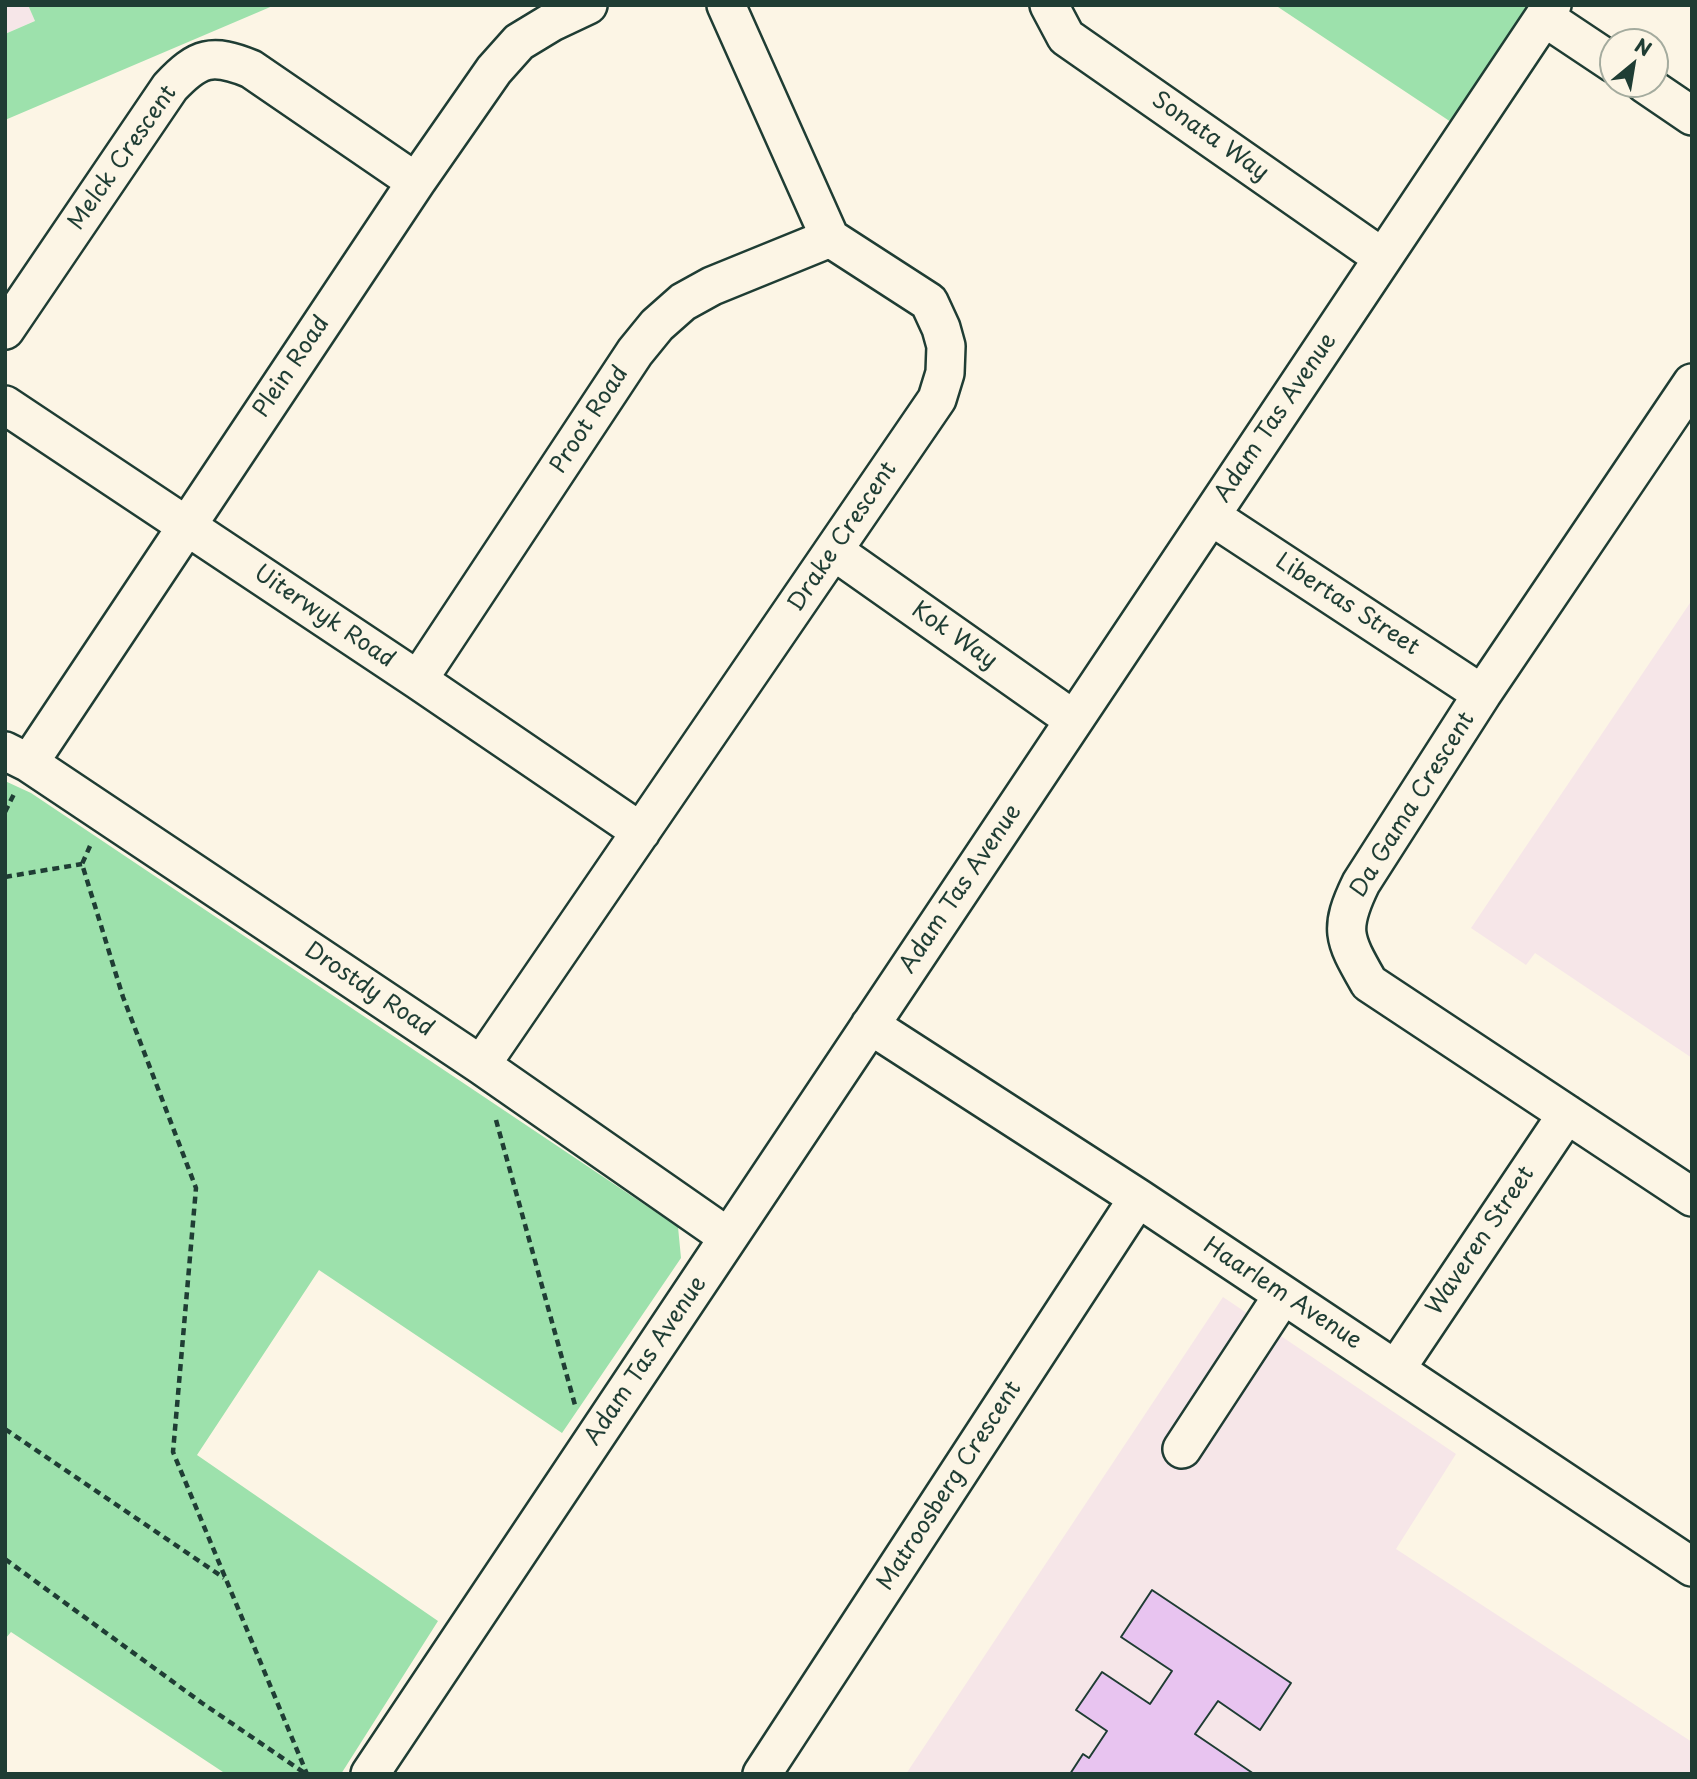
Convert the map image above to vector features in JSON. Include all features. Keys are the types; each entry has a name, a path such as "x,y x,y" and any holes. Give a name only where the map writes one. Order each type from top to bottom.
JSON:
{"street":[{"name":"Plein Road","path":"17,757 187,526 416,182 494,71 519,42 588,5"},
{"path":"726,5 830,238"},
{"name":"Sonata Way","path":"1049,5 1066,37 1383,258"},
{"path":"1548,11 1599,52"},
{"name":"Adam Tas Avenue","path":"370,1774 1548,11"},
{"name":"Melck Crescent","path":"5,330 170,87 184,72 206,60 229,60 251,69 416,182"},
{"path":"1666,98 1692,116"},
{"name":"Drake Crescent","path":"481,1065 937,399 945,373 946,346 929,302 830,238"},
{"name":"Proot Road","path":"418,680 635,352 657,325 683,302 712,286 830,238"},
{"name":"Da Gama Crescent","path":"1692,383 1482,694 1361,883 1348,910 1345,935 1352,954 1369,983 1692,1198"},
{"name":"Uiterwyk Road","path":"5,405 418,680 640,832"},
{"name":"Libertas Street","path":"1211,516 1482,694"},
{"name":"Kok Way","path":"834,551 1074,720"},
{"name":"Drostdy Road","path":"17,757 481,1065 728,1237"},
{"name":"Haarlem Avenue","path":"870,1025 1138,1198 1692,1567"},
{"name":"Waveren Street","path":"1396,1369 1567,1114"},
{"name":"Matroosberg Crescent","path":"762,1774 1138,1198"},
{"path":"1182,1449 1283,1295"}],"path":[{"path":"105,814 82,864 123,997 196,1188 173,1452 307,1774"},
{"path":"5,877 82,864"},
{"path":"496,1118 587,1448"},
{"path":"5,1429 226,1579"},
{"path":"5,1559 202,1703 307,1774"}],"shaded area":[{"path":"5,5 28,5 35,21 5,34"},
{"path":"1692,600 1692,1058 1535,953 1526,965 1471,928"},
{"path":"1223,1297 1456,1454 1396,1549 1692,1742 1692,1774 906,1774"}],"green space":[{"path":"28,5 275,5 5,120 5,34 35,21"},
{"path":"1275,5 1529,5 1451,122"},
{"path":"5,781 31,793 678,1227 681,1258 562,1433 319,1270 197,1455 438,1621 341,1774 226,1774 11,1632 5,1639"}],"building":[{"path":"1152,1590 1291,1683 1260,1730 1218,1701 1195,1734 1254,1774 1070,1774 1083,1754 1089,1758 1107,1731 1076,1710 1102,1672 1150,1704 1172,1671 1121,1637"}]}
